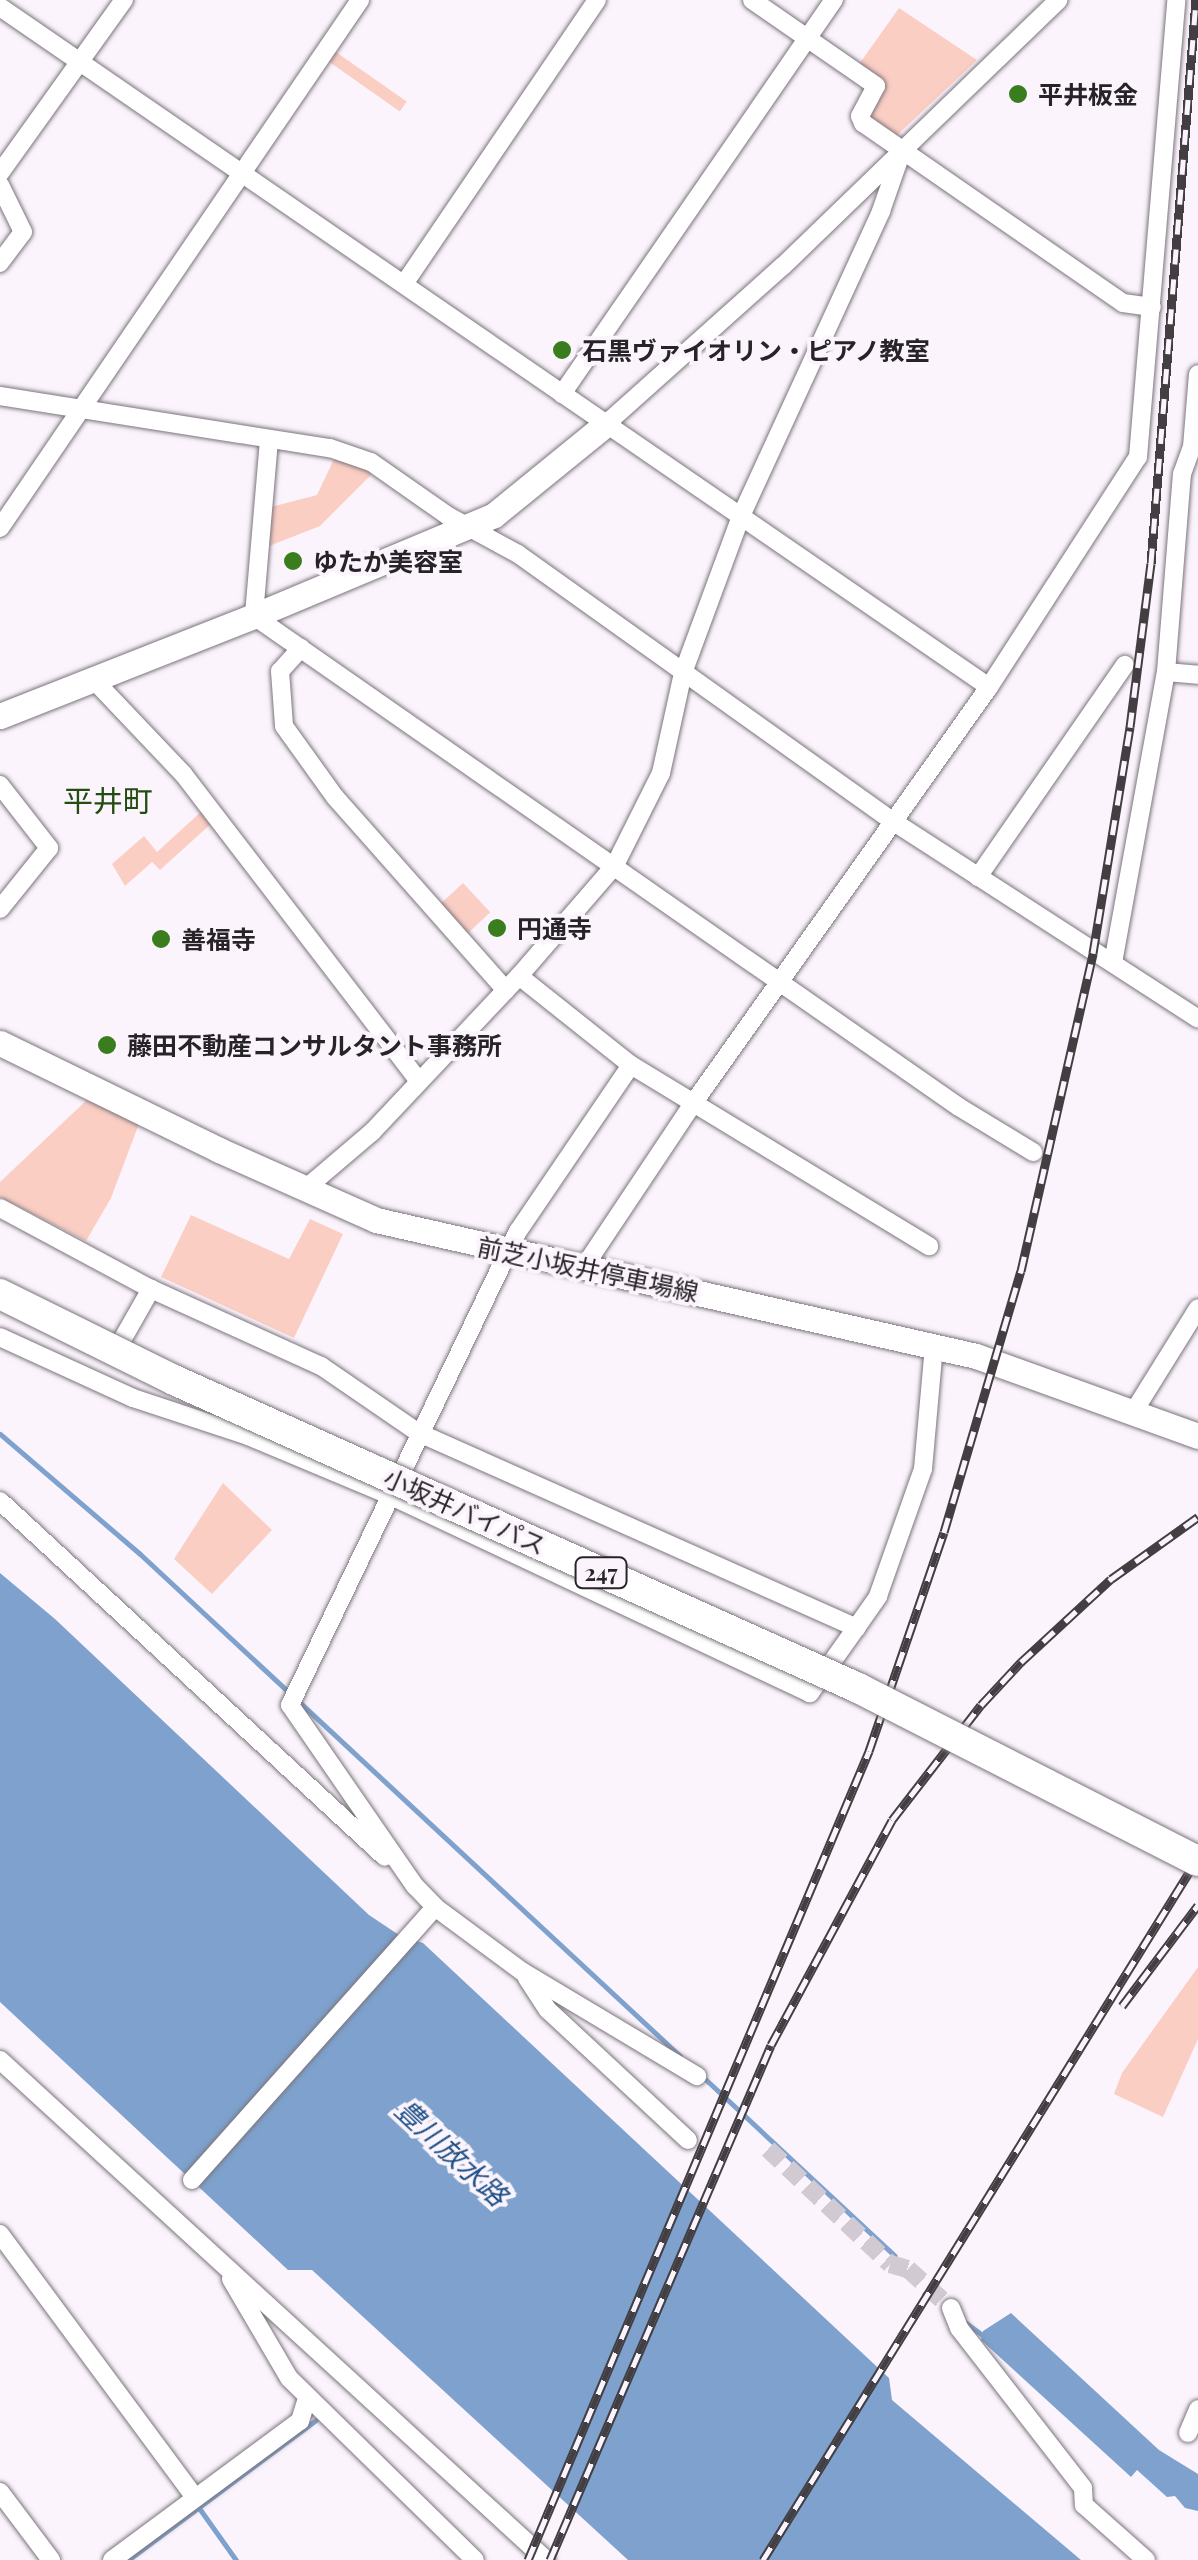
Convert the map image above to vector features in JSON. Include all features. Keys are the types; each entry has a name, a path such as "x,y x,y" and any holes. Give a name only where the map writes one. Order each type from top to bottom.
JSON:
{"highway":[{"name":"小坂井バイパス","path":"0,1294 174,1380 858,1688 1198,1861"}],"main road":[{"path":"0,716 254,616 494,515 606,424"},
{"name":"前芝小坂井停車場線","path":"0,1044 376,1220 976,1356 1198,1436"}],"street":[{"path":"0,173 124,0"},
{"path":"0,528 360,0"},
{"path":"404,284 597,0"},
{"path":"752,0 876,86 860,120 1123,303 1152,307"},
{"path":"562,394 834,0"},
{"path":"606,424 783,266 1058,0"},
{"path":"584,1266 692,1105 989,687 1138,458 1176,0"},
{"path":"0,7 989,687"},
{"path":"306,1189 372,1132 512,983 615,865 661,772 683,673 741,516 882,212 902,150"},
{"path":"0,184 23,232 0,263"},
{"path":"1112,963 1166,672 1182,474 1192,448 1198,374"},
{"path":"0,396 330,448 371,462 469,527 518,554 894,822 1082,948 1198,1019"},
{"path":"269,440 254,616 959,1108 1033,1152"},
{"path":"301,648 280,671 284,726 335,797 512,983 692,1105 929,1246"},
{"path":"978,877 1124,665"},
{"path":"1166,672 1198,675"},
{"path":"93,680 184,774 418,1080"},
{"path":"0,785 48,848 0,909"},
{"path":"630,1065 518,1231 290,1706 431,1911 523,1972 696,2076"},
{"path":"0,1208 151,1289 322,1366 419,1433 856,1628"},
{"path":"122,1340 151,1289"},
{"path":"1134,1411 1198,1308"},
{"path":"0,1337 134,1398 248,1436 389,1494 810,1693 878,1596 923,1469 934,1346"},
{"path":"0,1501 414,1886"},
{"path":"192,2180 431,1911"},
{"path":"523,1972 548,2010 688,2140"},
{"path":"0,2060 546,2560"},
{"path":"0,2234 194,2498"},
{"path":"220,2262 289,2378 474,2560"},
{"path":"951,2308 960,2328 1083,2488 1084,2504 1146,2560"},
{"path":"112,2560 300,2421 307,2398"},
{"path":"1188,2433 1198,2409"},
{"path":"0,2492 51,2560"}],"shaded area":[{"path":"899,8 977,60 893,139 867,122 879,93 857,67"},
{"path":"333,50 407,102 400,111 326,60"},
{"path":"335,457 375,471 320,526 264,548 267,508 317,495"},
{"path":"203,810 213,822 160,870 152,862 125,886 112,864 144,836 157,852"},
{"path":"463,883 490,912 466,935 439,906"},
{"path":"90,1097 140,1121 111,1198 86,1241 0,1197 0,1182"},
{"path":"191,1215 289,1259 310,1219 343,1234 294,1338 161,1277"},
{"path":"223,1483 272,1530 212,1594 174,1559"},
{"path":"1198,1967 1198,2039 1163,2117 1114,2094 1122,2073"}],"water":[{"name":"豊川放水路","path":"0,1573 55,1619 369,1915 399,1935 423,1943 889,2378 892,2400 1081,2560 628,2560 312,2270 288,2270 0,2002"},
{"path":"1011,2313 1159,2450 1198,2474 1198,2511 1185,2508 1175,2496 1167,2497 1137,2470 1131,2477 981,2340 983,2331"}],"waterway":[{"path":"0,1434 140,1554 680,2056"},
{"path":"703,2077 895,2256"},
{"path":"966,2323 984,2336"},
{"path":"128,2560 316,2420"},
{"path":"199,2508 236,2560"}],"tunnel":[{"path":"768,2149 890,2264 908,2269 951,2308"}],"railway":[{"path":"528,2560 869,1751 944,1532 1021,1271 1093,953 1130,727 1151,563 1196,0"},
{"path":"550,2560 771,2045 892,1820 981,1705 1021,1662 1111,1579 1198,1517"},
{"path":"763,2560 1198,1858"},
{"path":"1122,2006 1198,1905"}],"place":[{"name":"平井板金","path":"1018,94"},
{"name":"石黒ヴァイオリン・ピアノ教室","path":"562,350"},
{"name":"ゆたか美容室","path":"293,561"},
{"name":"円通寺","path":"497,928"},
{"name":"善福寺","path":"161,939"},
{"name":"藤田不動産コンサルタント事務所","path":"107,1045"}],"district":[{"name":"平井町","path":"108,800"}]}
